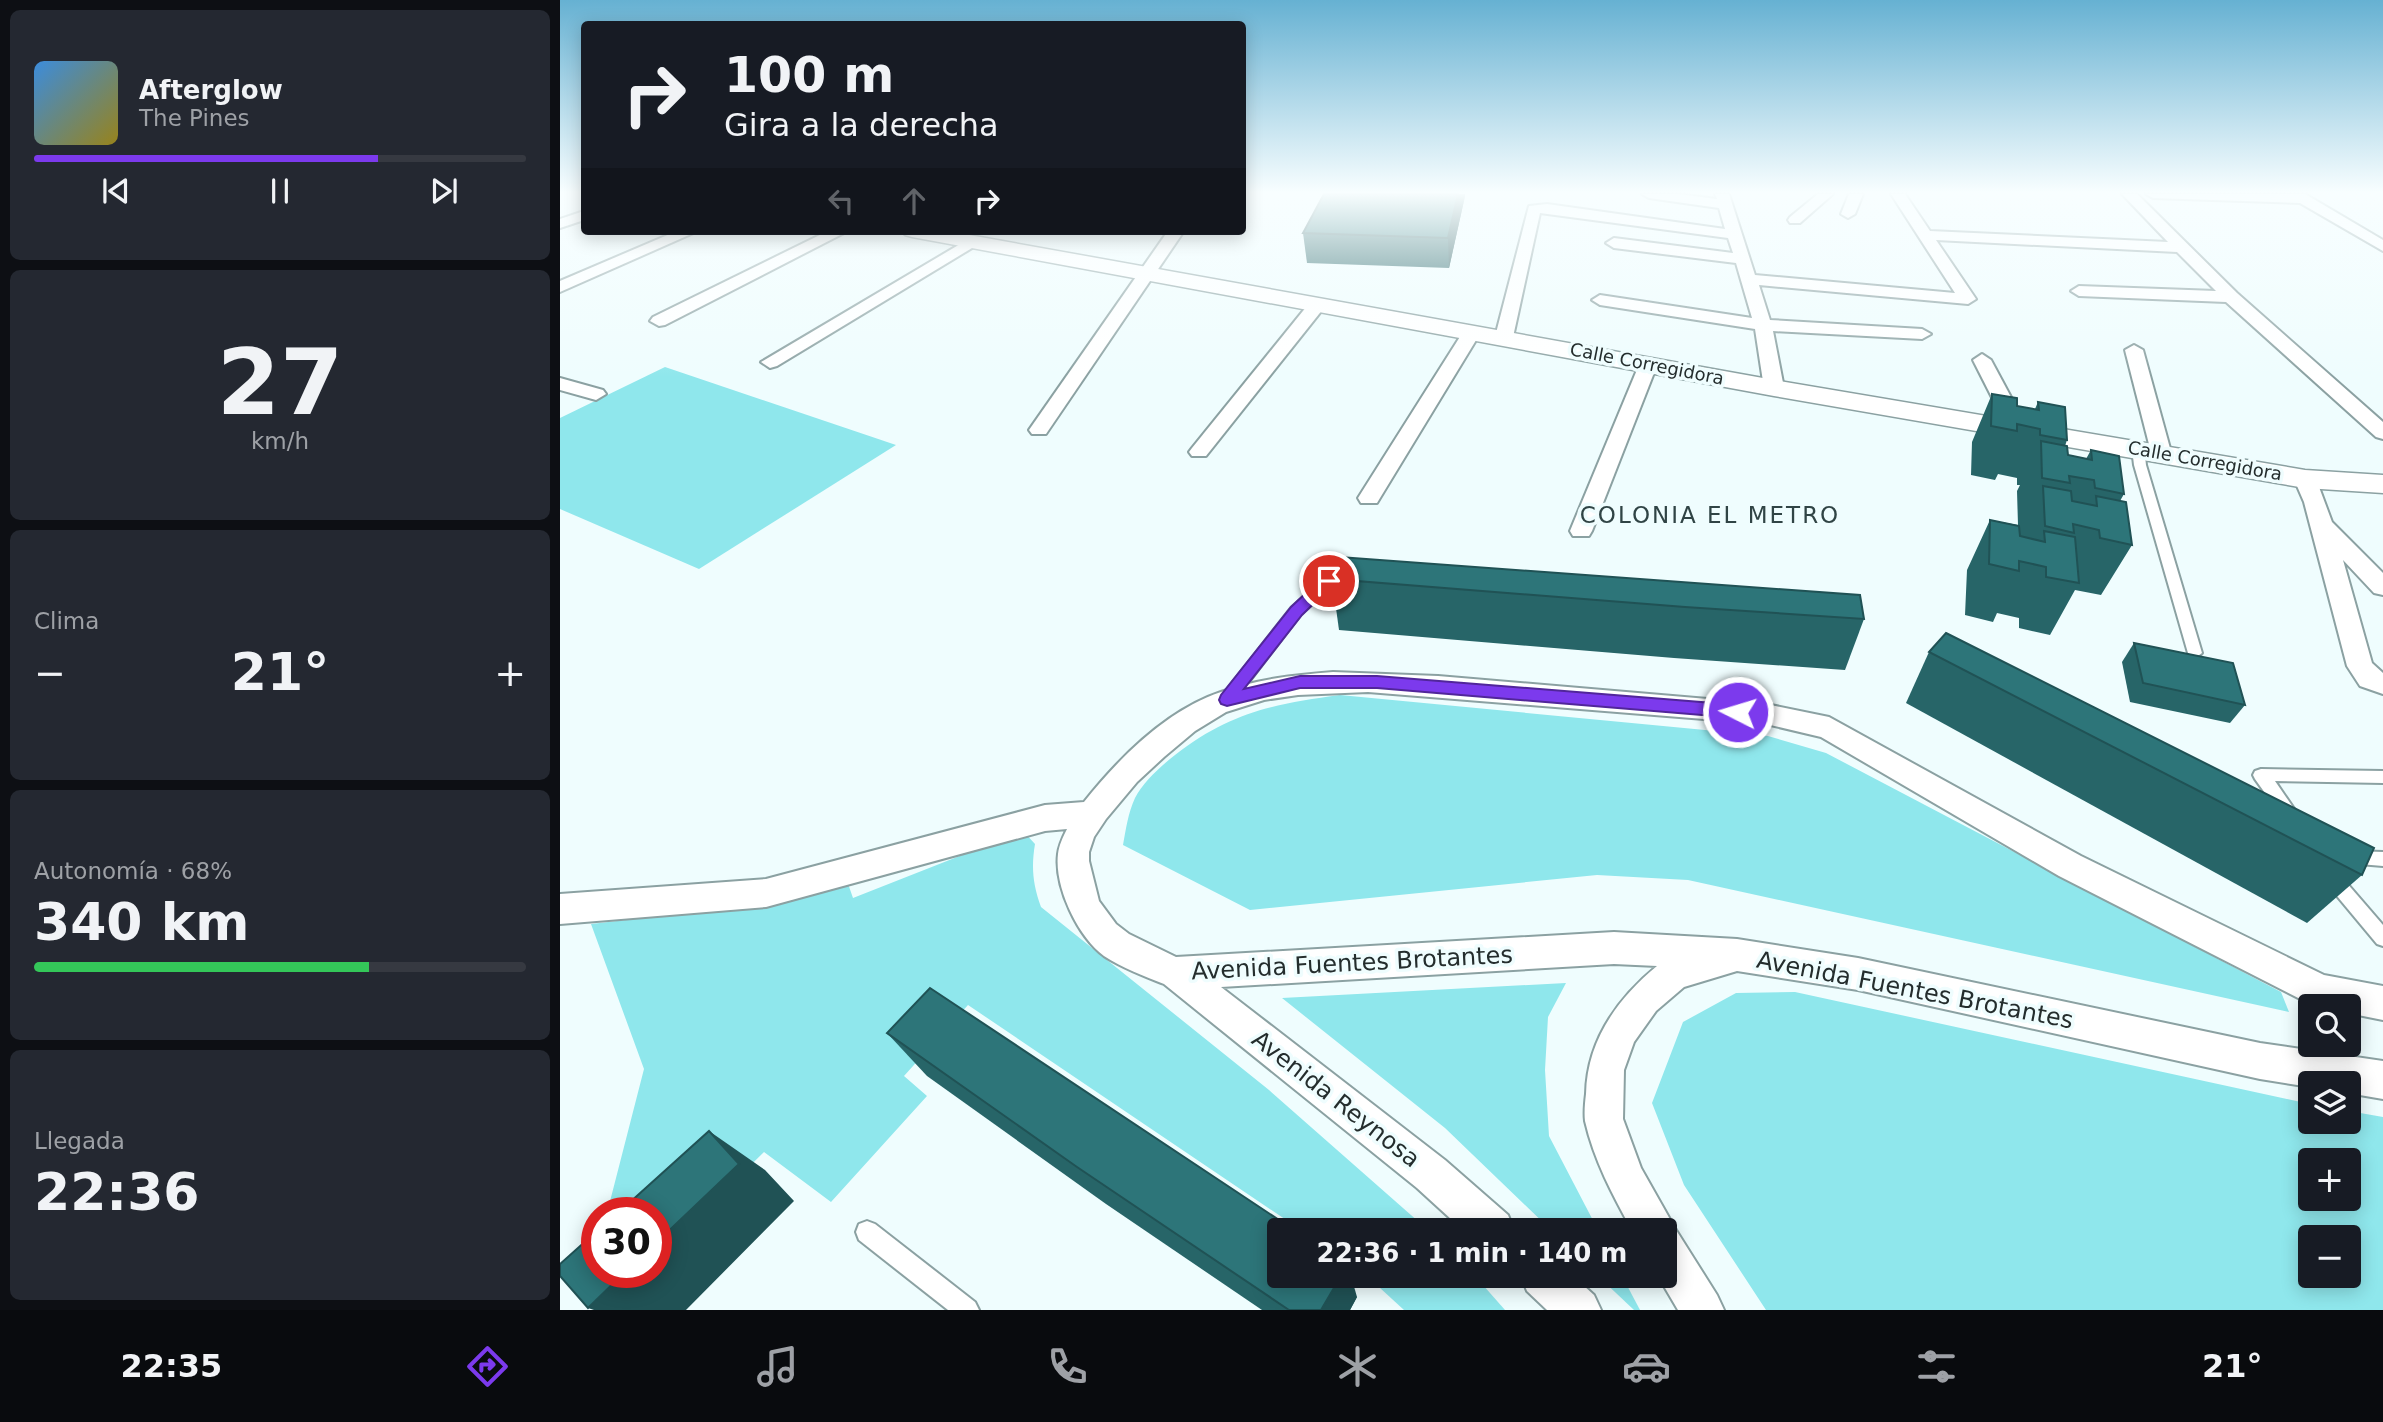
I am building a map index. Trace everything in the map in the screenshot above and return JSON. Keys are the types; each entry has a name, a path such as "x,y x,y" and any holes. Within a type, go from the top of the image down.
{"street":[{"path":"560,287 634,255"},
{"path":"659,320 791,255"},
{"path":"770,362 950,255"},
{"name":"Calle Corregidora","path":"1043,255 1774,388 2149,450 2305,479 2381,486"},
{"path":"1039,430 1159,255"},
{"path":"1504,337 1523,255"},
{"path":"1712,255 1743,259"},
{"path":"1742,255 1763,325 1774,388"},
{"path":"1748,279 1968,299 1939,255"},
{"path":"2188,255 2231,297 2383,433"},
{"path":"2079,291 2231,297"},
{"path":"1600,300 1763,325 1922,334"},
{"path":"1199,452 1317,305"},
{"path":"1369,498 1472,332"},
{"path":"2134,350 2149,450"},
{"path":"1982,360 2018,428"},
{"path":"1581,531 1648,365"},
{"path":"560,384 596,394"},
{"path":"2305,479 2315,502 2360,666 2370,679 2383,684"},
{"path":"2320,523 2383,587"},
{"name":"Avenida Fuentes Brotantes","path":"2383,1003 2320,991 2070,866 1829,727 1766,714 1377,682 1300,682 1227,700 1178,729 1139,762 1091,814 1073,854 1079,895 1100,933 1138,958 1176,973 1614,948 1737,955 1858,974 2260,1061 2383,1080"},
{"path":"560,909 766,893 1045,818 1091,814"},
{"path":"1648,1218 1625,1179 1604,1119 1605,1070 1620,1031 1644,999 1673,974 1737,955"},
{"name":"Avenida Reynosa","path":"1176,973 1432,1174 1480,1218"},
{"path":"1677,1268 1702,1310"},
{"path":"1555,1288 1579,1310"}],"lane":[{"path":"2149,450 2140,465 2195,653"},
{"path":"1227,700 1296,611 1345,565 1358,567"},
{"path":"2261,807 2299,825 2261,775 2383,777"},
{"path":"2383,859 2329,863 2338,887 2383,938"},
{"path":"867,1232 967,1310"}],"shaded area":[{"path":"665,367 896,445 699,569 560,509 560,418"},
{"path":"1340,695 1768,736 1826,753 2281,992 2289,1012 1688,880 1597,875 1250,910 1123,845 1131,809 1138,792 1158,769 1195,740 1253,712"},
{"path":"1023,831 1035,844 1034,876 1041,907 1269,1090 1414,1218 1283,1218 968,1005 904,1076 927,1096 831,1202 764,1152 672,1242 672,1197 611,1197 644,1069 591,924 765,904 845,875 853,898"},
{"path":"1566,983 1548,1017 1545,1070 1549,1136 1592,1218 1539,1218 1445,1128 1282,998"},
{"path":"1795,992 2298,1101 2298,1134 2361,1134 2361,1113 2383,1117 2383,1310 1766,1310 1684,1185 1652,1103 1683,1022 1736,993"},
{"path":"1380,1288 1486,1288 1505,1310 1404,1310"},
{"path":"1611,1288 1628,1288 1640,1310 1634,1310"}],"building":[{"path":"1992,394 2017,398 2017,406 2039,410 2038,402 2065,407 2067,440 2040,435 2040,429 2017,424 2017,431 1991,426"},
{"path":"2041,441 2067,446 2068,455 2092,460 2091,450 2119,456 2124,494 2095,488 2094,480 2069,476 2070,483 2042,478"},
{"path":"2043,486 2071,491 2072,501 2097,506 2096,496 2126,502 2132,545 2100,538 2099,530 2073,524 2074,533 2045,526"},
{"path":"1990,520 2019,526 2020,536 2045,542 2044,531 2075,537 2079,583 2046,577 2046,567 2019,561 2019,571 1989,564"},
{"path":"1339,557 1860,595 1864,619 1332,579"},
{"path":"1946,633 2374,848 2362,875 1929,652"},
{"path":"2134,643 2233,663 2245,705 2143,683"},
{"path":"930,988 1276,1218 1267,1218 1267,1288 1334,1288 1321,1310 1289,1310 1077,1167 887,1033"},
{"path":"709,1131 739,1164 672,1228 672,1197 636,1197"},
{"path":"581,1245 581,1288 609,1288 588,1308 560,1276 560,1264"}],"district":[{"name":"COLONIA EL METRO","path":"1710,515"}],"route":[{"path":"1329,581 1296,611 1227,700 1300,682 1377,682 1738,712"}]}
